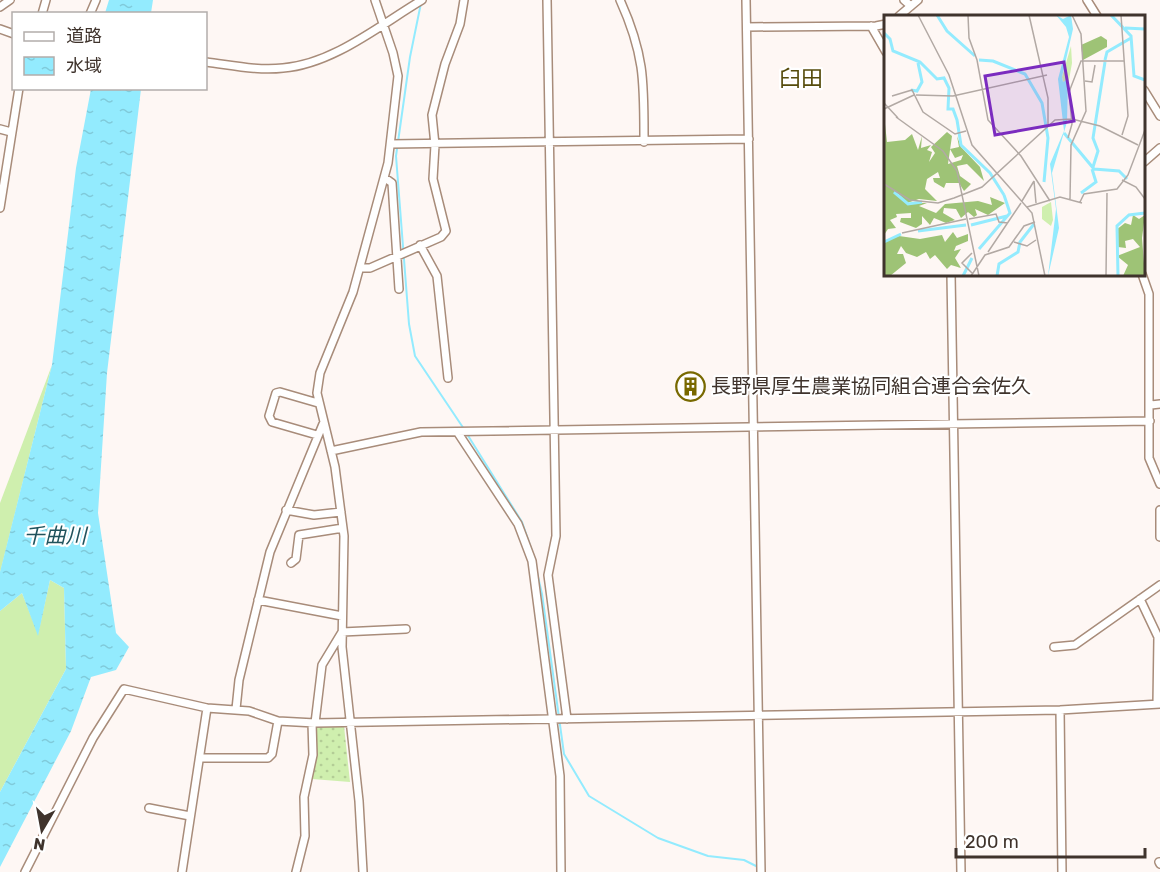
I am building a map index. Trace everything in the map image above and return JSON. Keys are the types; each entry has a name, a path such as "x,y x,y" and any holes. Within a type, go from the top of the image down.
{"street":[{"path":"0,7 10,0"},
{"path":"363,872 342,632 345,572 343,528 331,451 318,403 317,386 360,268 395,145 398,76 393,53 375,0"},
{"path":"207,62 269,69 296,67 319,60 422,0"},
{"path":"360,268 370,268 441,237 446,231 433,178 435,145 432,115 464,0"},
{"path":"547,0 556,536 548,575 560,719 561,872"},
{"path":"621,0 636,36 644,76 644,142"},
{"path":"746,0 761,870"},
{"path":"904,0 911,6"},
{"path":"900,15 918,0"},
{"path":"1087,0 1096,15"},
{"path":"747,27 884,24"},
{"path":"871,26 884,50"},
{"path":"0,208 19,90"},
{"path":"1145,93 1160,117"},
{"path":"0,129 11,132"},
{"path":"395,145 749,139"},
{"path":"1145,160 1160,148"},
{"path":"385,178 392,183 401,253 399,289"},
{"path":"420,245 436,276 448,378"},
{"path":"951,276 961,872"},
{"path":"1143,276 1149,294 1151,405 1149,458 1160,484"},
{"path":"317,435 272,422 269,416 276,393 280,392 318,403"},
{"path":"1151,405 1160,404"},
{"path":"331,451 412,433 1150,421"},
{"path":"236,709 238,687 272,546 323,424"},
{"path":"463,432 518,524 526,543 533,569 560,719"},
{"path":"286,510 314,515 341,512"},
{"path":"1160,510 1160,537"},
{"path":"291,563 296,559 299,535 343,528"},
{"path":"1054,647 1075,645 1160,585"},
{"path":"25,872 93,738 121,691 128,688 207,708 236,709 278,722 313,723 1060,710 1158,704 1158,637 1140,599"},
{"path":"258,600 342,616"},
{"path":"342,632 406,629"},
{"path":"296,872 305,836 304,797 313,755 313,723 322,665 342,632"},
{"path":"182,872 207,708"},
{"path":"1060,710 1062,872"},
{"path":"200,758 268,758 272,754 278,722"},
{"path":"148,808 190,816"}],"green space":[{"path":"52,365 0,573 0,503"},
{"path":"50,580 64,588 66,669 0,792 0,611 22,593 38,634"},
{"path":"344,726 350,782 312,779 316,755 315,727"}],"water":[{"path":"109,0 153,0 151,12 105,12"},
{"name":"千曲川","path":"91,90 141,90 107,373 98,513 116,633 129,647 116,670 91,677 71,731 0,867 0,792 66,669 64,588 50,580 38,636 22,593 0,611 0,572 52,365 76,168"}],"waterway":[{"path":"421,3 410,57 396,156 409,324 415,356 464,429"},
{"path":"467,434 522,522 532,551"},
{"path":"536,568 542,594 564,754 589,796 658,838 708,856 744,860 758,867"}],"place":[{"name":"長野県厚生農業協同組合連合会佐久","path":"690,386"}],"district":[{"name":"臼田","path":"801,78"}]}
